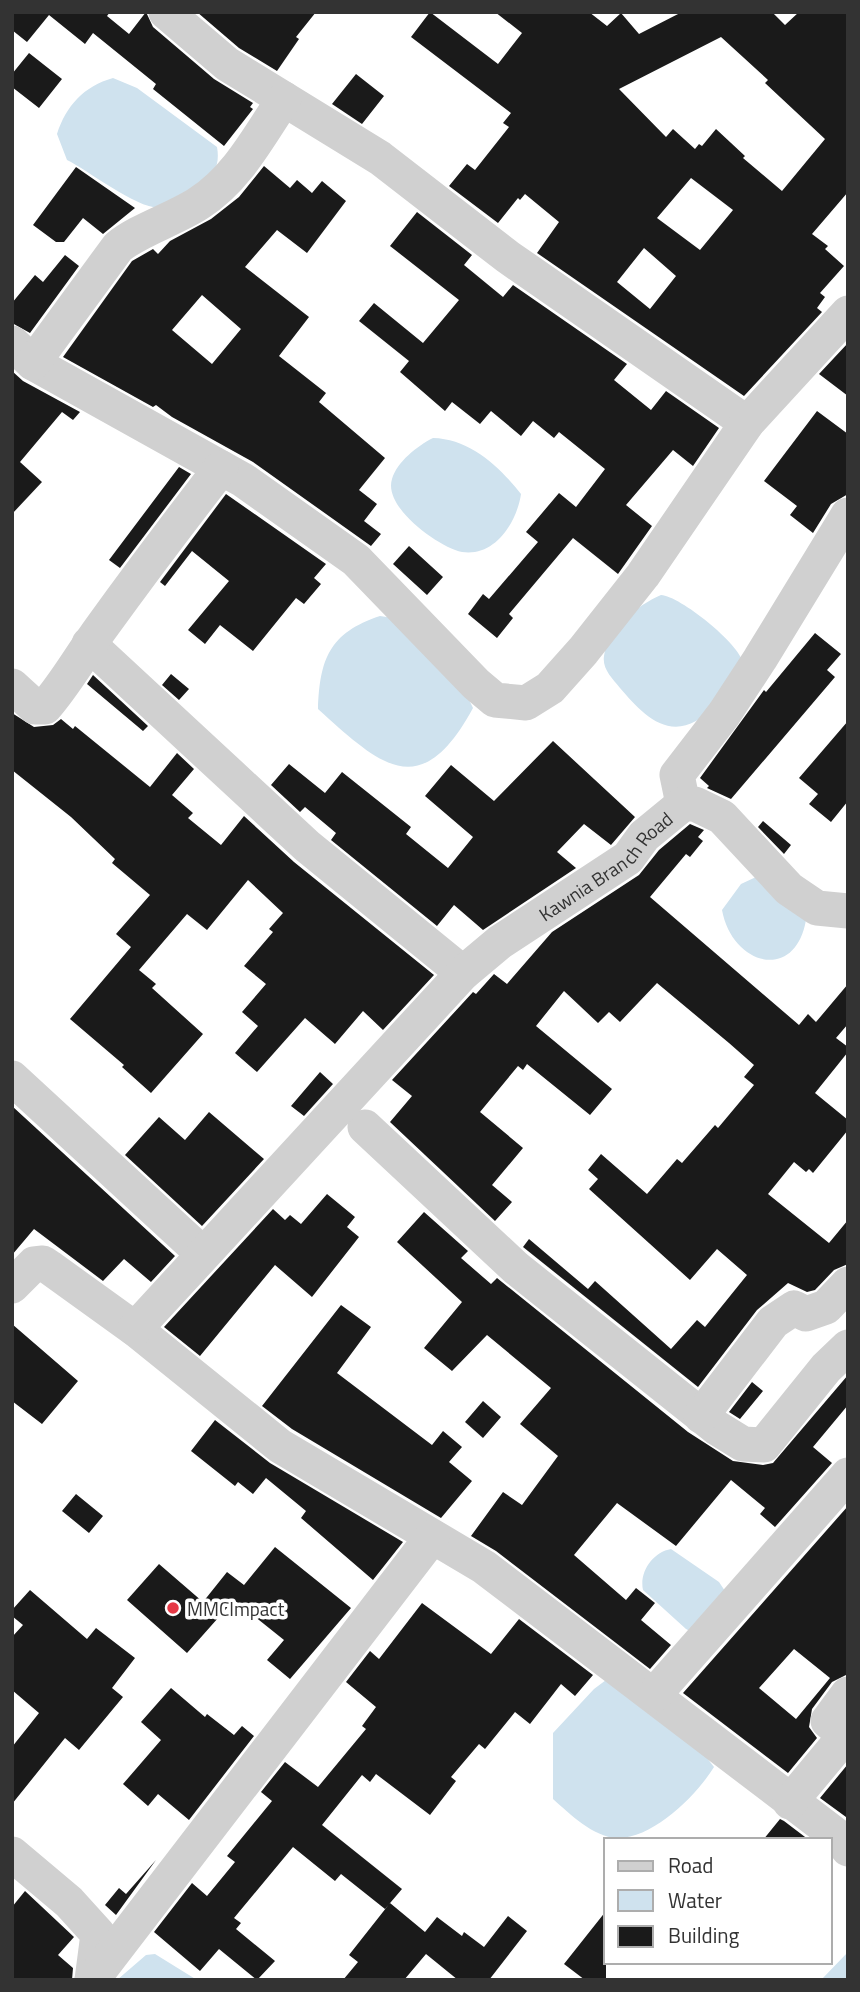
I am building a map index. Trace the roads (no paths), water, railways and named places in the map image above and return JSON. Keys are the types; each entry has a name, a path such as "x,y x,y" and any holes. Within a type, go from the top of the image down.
{"street":[{"path":"166,12 228,64 380,158 508,257 747,423"},
{"path":"284,99 244,159 218,190 150,231 129,238 118,247 23,353 243,480 356,560 476,684 495,700 526,703 550,688 643,575 747,423 848,313"},
{"path":"12,685 35,707 45,707 63,687 89,644 221,468"},
{"path":"683,804 677,775 724,715 848,515"},
{"path":"89,644 307,846 463,973"},
{"name":"Kawnia Branch Road","path":"135,1329 463,973 500,942 628,858 644,836 683,804 695,804 722,817 789,889 817,908 848,911"},
{"path":"12,1078 203,1254"},
{"path":"365,1127 516,1268 701,1416 743,1444 764,1445 826,1368 848,1347"},
{"path":"12,1286 34,1264 43,1263 135,1329 280,1446 484,1567 841,1839 848,1849"},
{"path":"701,1416 773,1322 794,1308 806,1314 826,1307 848,1284"},
{"path":"654,1695 848,1475"},
{"path":"92,1980 432,1537"},
{"path":"790,1802 845,1736 828,1721 848,1694"},
{"path":"12,1854 69,1902 97,1934 92,1980"}],"water":[{"path":"113,78 137,88 217,147 217,164 210,177 169,205 155,207 143,204 67,160 57,134 65,115 85,92"},
{"path":"433,438 459,443 483,456 521,494 510,526 495,543 485,549 462,552 452,549 415,524 396,502 391,490 392,479 398,467 408,455"},
{"path":"661,595 681,603 708,622 732,644 743,663 711,709 704,716 684,726 673,727 653,720 627,696 608,673 605,665 607,646 618,627 634,611"},
{"path":"380,616 393,618 461,683 473,708 454,738 436,757 418,766 400,766 381,759 361,746 318,709 321,676 331,650 349,631"},
{"path":"756,877 806,920 800,940 790,953 777,959 764,959 750,954 738,944 728,929 722,910 741,884"},
{"path":"671,1549 719,1582 725,1591 698,1635 686,1629 643,1590 643,1576 649,1564 658,1554"},
{"path":"610,1677 700,1749 714,1767 697,1790 673,1813 645,1831 617,1838 599,1834 574,1818 553,1799 553,1733 594,1689"},
{"path":"848,1952 848,1980 821,1980"},
{"path":"155,1954 197,1980 117,1980 146,1955"}],"place":[{"name":"MMCImpact","path":"173,1608"}]}
